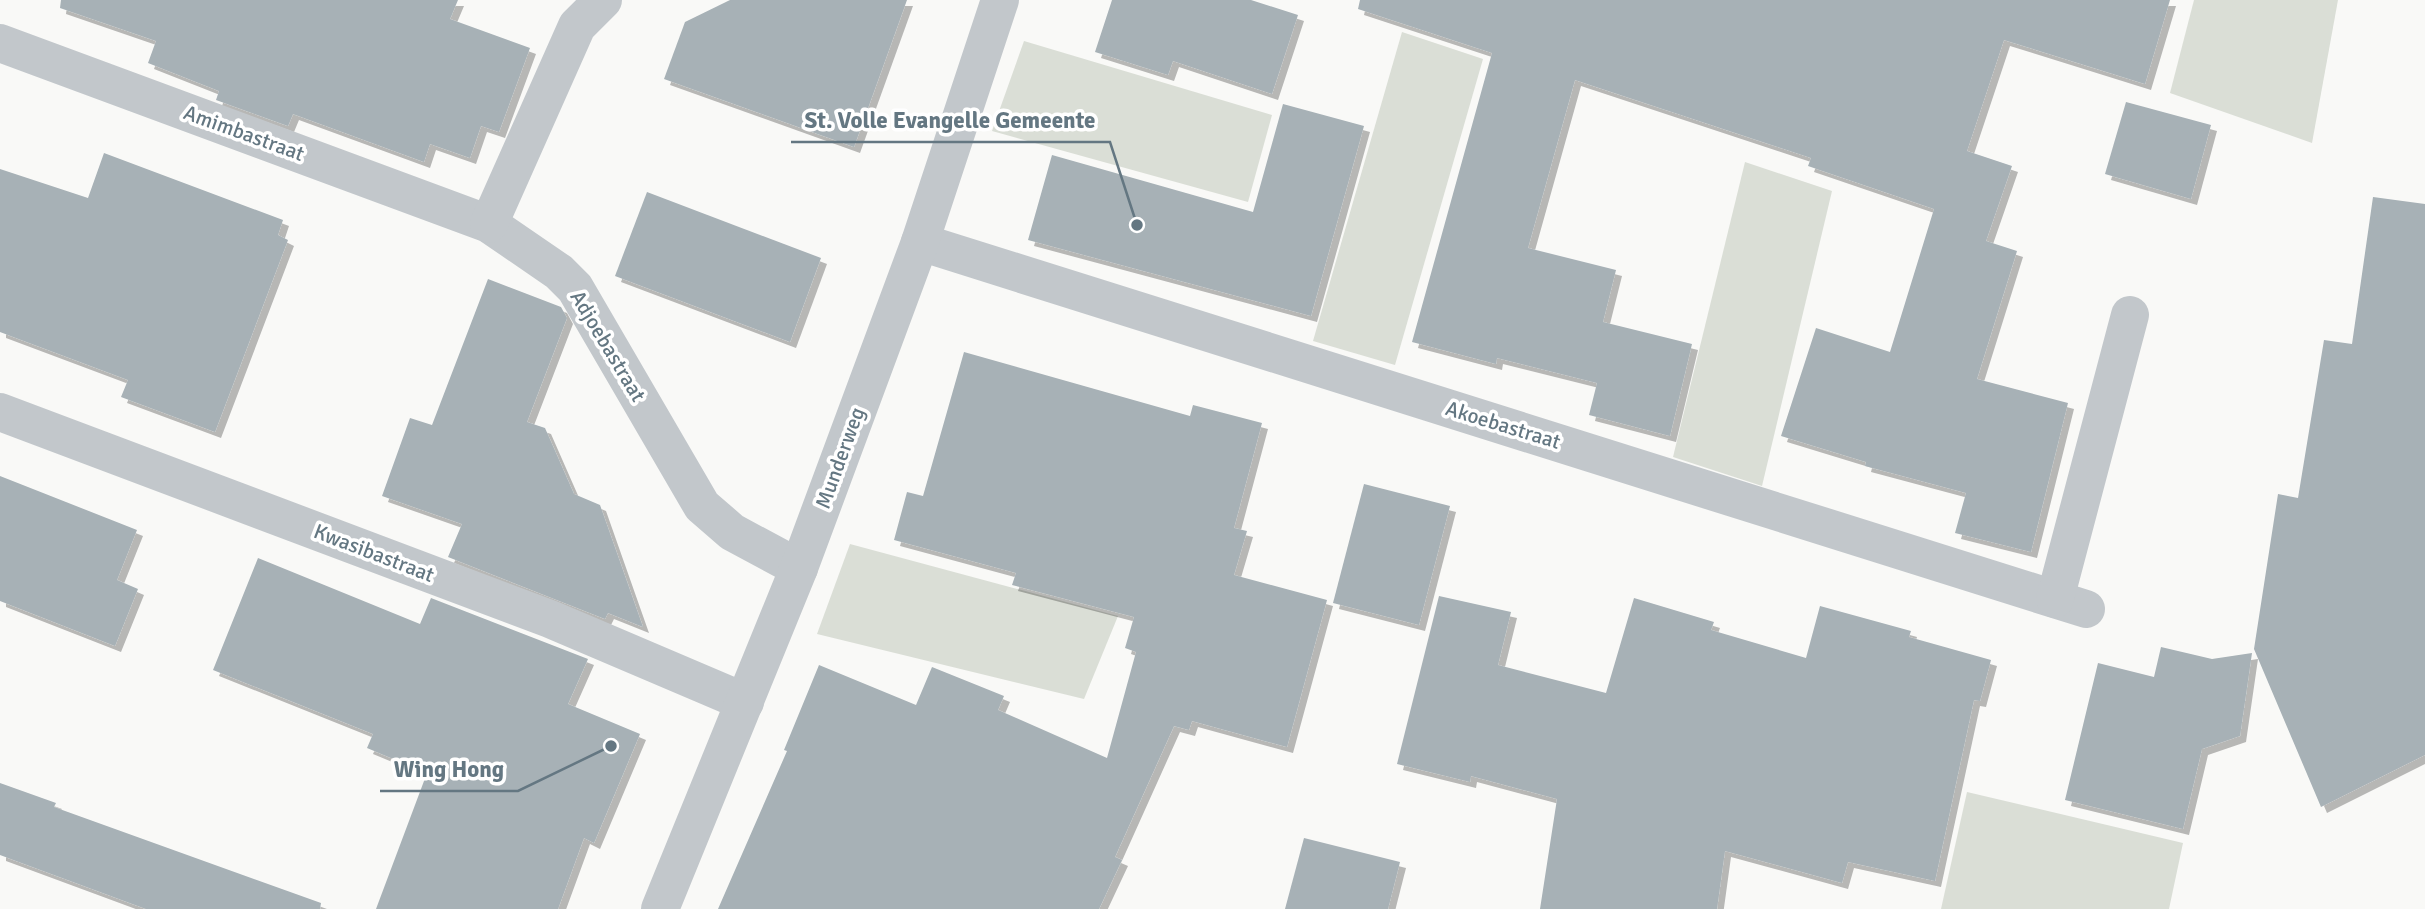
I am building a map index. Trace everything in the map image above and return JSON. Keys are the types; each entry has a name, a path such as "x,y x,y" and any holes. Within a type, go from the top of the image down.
{"street":[{"path":"489,224 577,26 603,0"},
{"name":"Munderweg","path":"660,909 799,568 920,242 1000,0"},
{"name":"Amimbastraat","path":"0,43 489,224"},
{"name":"Adjoebastraat","path":"489,224 559,272 575,288 702,506 732,532 799,568"},
{"name":"Akoebastraat","path":"920,242 2070,604 2130,315"},
{"name":"Kwasibastraat","path":"0,412 550,619 745,702"}],"shaded area":[{"path":"2194,0 2338,0 2312,143 2170,93"},
{"path":"1402,32 1483,59 1395,365 1313,341"},
{"path":"1024,41 1272,115 1248,202 992,131"},
{"path":"1745,162 1832,191 1762,486 1673,457"},
{"path":"850,544 1118,616 1084,699 817,634"},
{"path":"1967,792 2183,843 2169,909 1941,909"}],"building":[{"path":"61,0 458,0 450,19 530,48 499,132 481,126 470,158 430,144 424,162 293,114 288,126 216,100 219,91 148,63 156,41 60,8"},
{"path":"730,0 907,0 854,147 664,79 685,22"},
{"path":"1112,0 1251,0 1298,15 1272,94 1173,61 1168,75 1095,52"},
{"path":"1360,0 2170,0 2145,84 2004,40 1967,151 2012,166 1986,241 2017,251 1977,379 2068,403 2031,552 1955,533 1966,493 1865,466 1866,462 1781,436 1816,328 1890,352 1934,209 1808,166 1811,158 1575,80 1528,248 1616,270 1603,322 1692,344 1670,436 1589,415 1597,383 1497,358 1496,364 1412,342 1492,53 1358,9"},
{"path":"2126,102 2211,125 2191,199 2105,174"},
{"path":"1283,104 1364,126 1311,316 1028,240 1052,155 1253,212"},
{"path":"104,153 283,220 278,235 288,240 215,432 121,397 128,380 0,332 0,169 88,198"},
{"path":"647,192 821,258 790,342 615,276"},
{"path":"2373,197 2425,204 2425,755 2321,807 2254,649 2278,494 2298,498 2324,340 2352,344"},
{"path":"488,279 561,307 567,318 527,422 545,428 574,494 600,505 643,627 608,613 605,619 448,557 462,524 382,496 410,418 432,425"},
{"path":"964,352 1190,416 1193,405 1262,423 1234,528 1247,531 1234,575 1327,600 1287,747 1192,721 1189,730 1174,726 1115,857 1122,860 1099,909 718,909 787,751 784,750 819,665 916,705 932,667 1004,696 998,710 1107,758 1136,652 1125,648 1134,617 1012,585 1016,573 894,540 907,492 923,496"},
{"path":"0,476 137,530 117,580 138,589 115,646 0,601"},
{"path":"1364,484 1450,506 1419,625 1333,603"},
{"path":"258,558 420,624 431,598 588,659 568,704 640,734 594,843 584,838 558,909 376,909 427,773 367,748 373,734 213,670"},
{"path":"1439,596 1511,612 1498,665 1606,693 1634,598 1714,622 1711,630 1806,658 1820,606 1911,631 1909,637 1991,660 1980,701 1974,700 1935,881 1848,862 1842,883 1725,851 1717,909 1540,909 1557,799 1471,776 1470,782 1397,764"},
{"path":"2161,647 2212,659 2252,653 2240,736 2202,749 2183,829 2065,800 2098,663 2154,677"},
{"path":"0,783 56,803 54,807 321,903 320,909 146,909 0,855"},
{"path":"1304,838 1400,862 1388,909 1285,909"}],"place":[{"name":"St. Volle Evangelle Gemeente","path":"1137,225"},
{"name":"Wing Hong","path":"611,746"}]}
